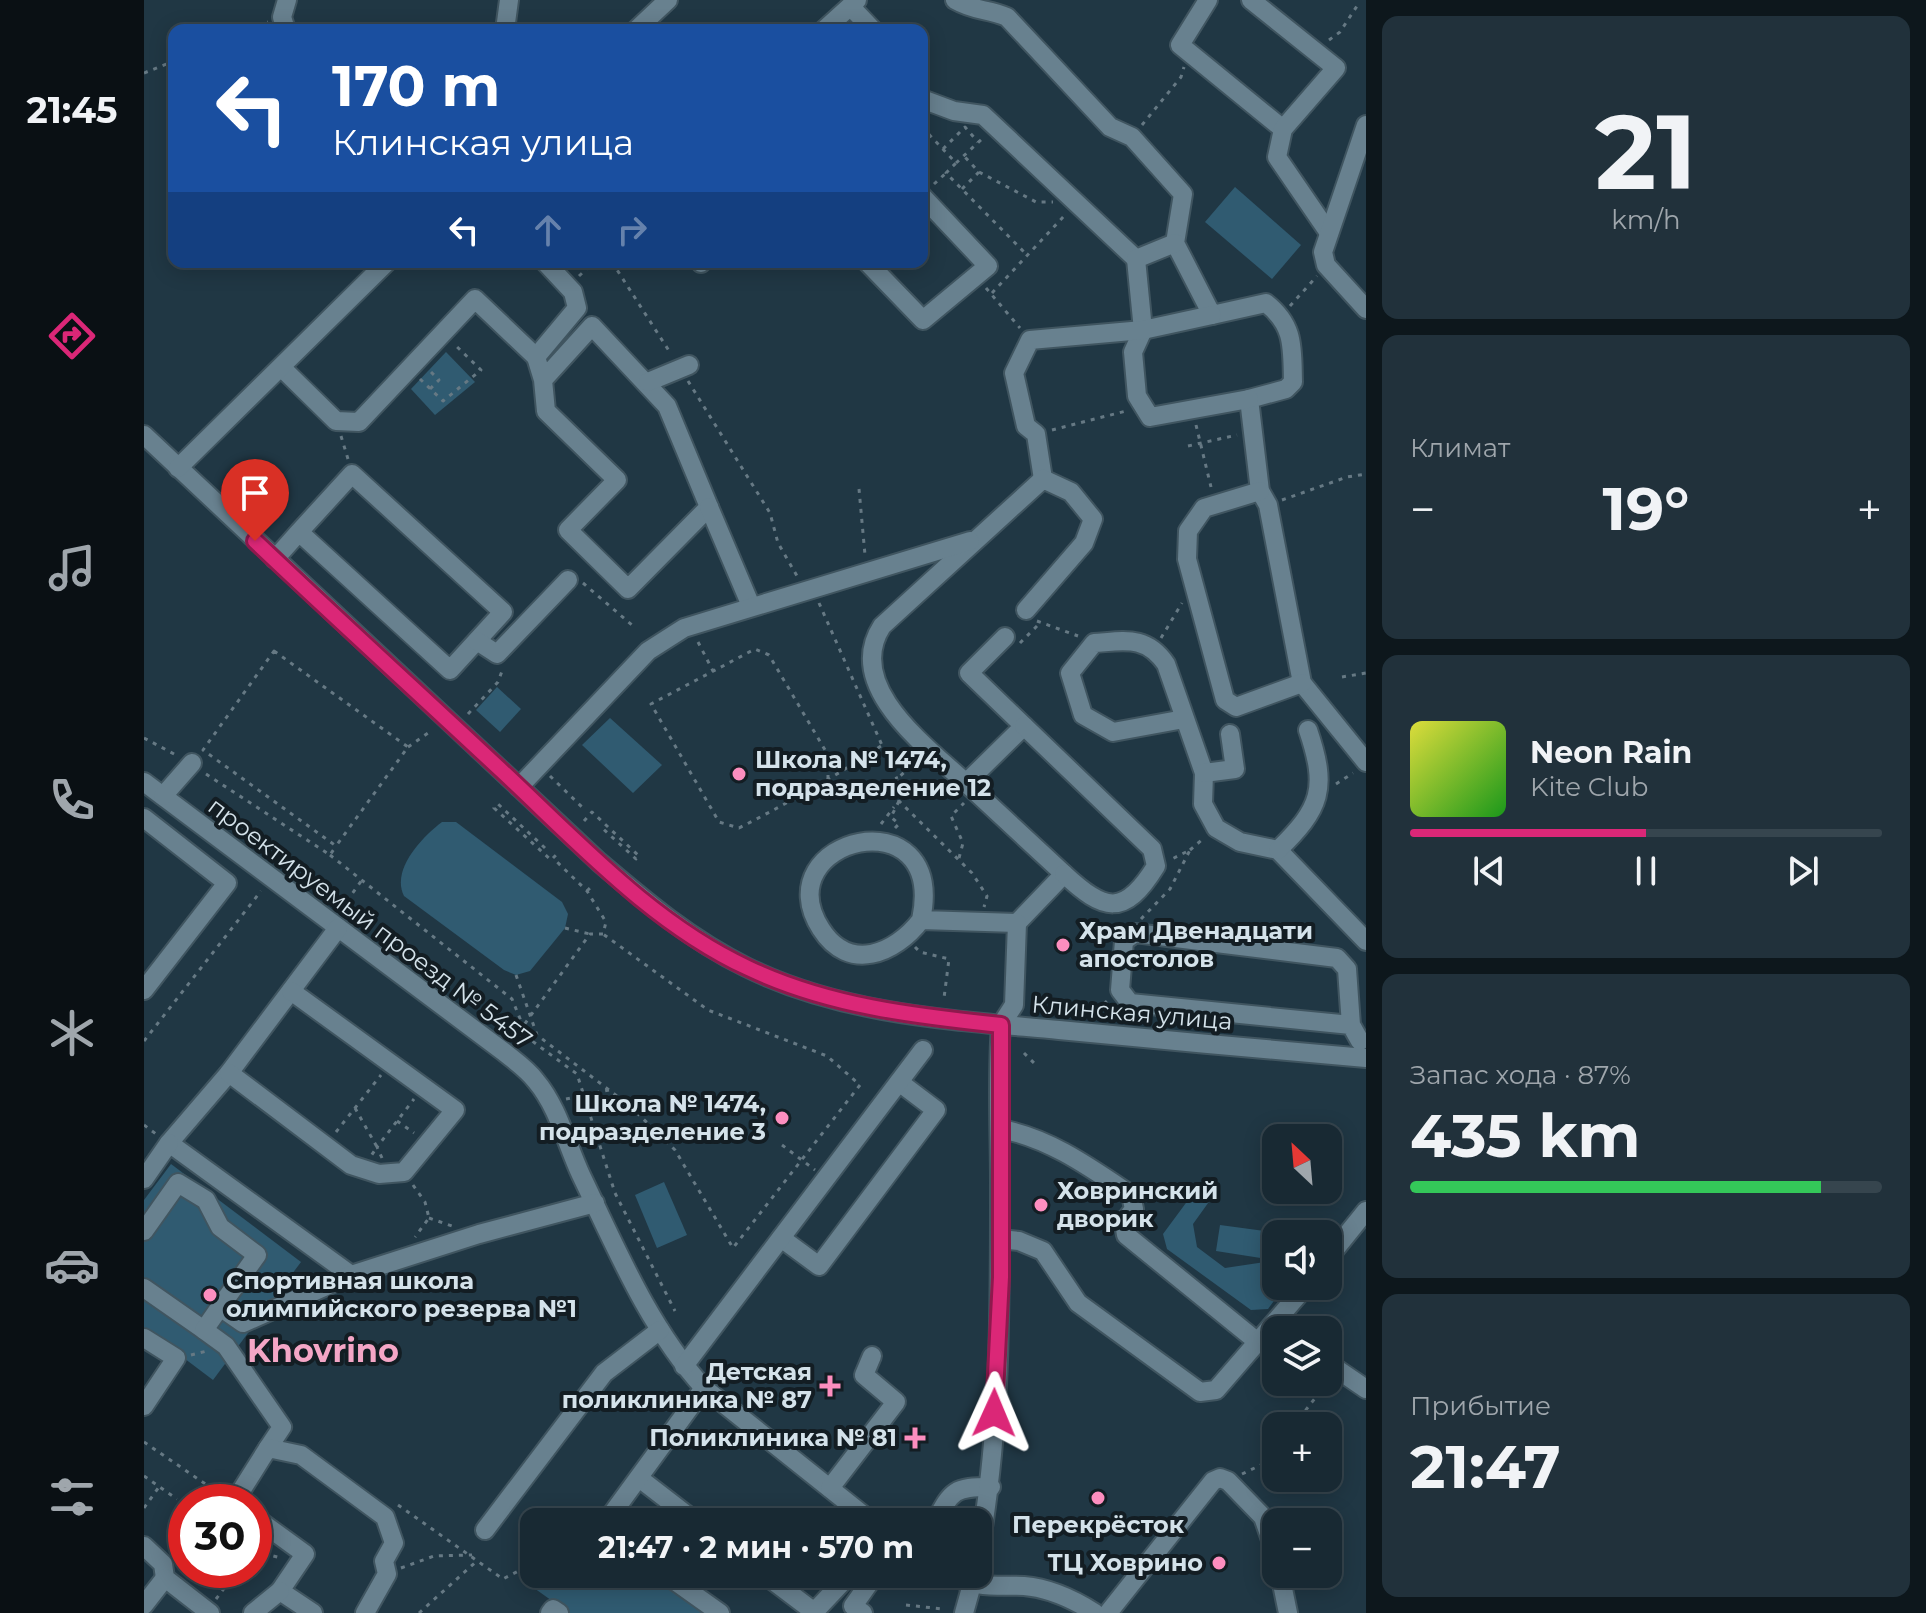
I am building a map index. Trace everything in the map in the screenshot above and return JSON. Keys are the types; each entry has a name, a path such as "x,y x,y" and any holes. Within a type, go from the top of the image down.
{"street":[{"path":"284,24 282,17 287,0"},
{"path":"506,24 509,0"},
{"path":"642,24 668,0"},
{"path":"955,0 975,11 991,5 1007,17 1110,127 1132,137 1183,194 1175,243 1212,315"},
{"path":"1208,0 1180,45 1283,129"},
{"path":"1251,0 1336,68 1283,129 1277,157 1329,233"},
{"path":"831,24 854,3 869,24"},
{"path":"928,101 954,111 983,115 1136,259 1143,330 1133,352 1140,407 1150,417 1286,389 1293,382 1291,339 1282,315 1266,303 1143,330 1030,340 1014,373 1026,426 1036,434 1043,479"},
{"path":"1366,125 1323,252 1326,265 1366,309"},
{"path":"873,268 923,320 988,266 928,202"},
{"path":"1136,259 1175,243"},
{"path":"178,468 381,268"},
{"path":"536,357 577,308 573,292 551,268"},
{"path":"282,368 336,421 359,422 475,299 536,357 543,380 546,411 617,480 568,530 628,589 709,507"},
{"path":"543,380 592,326 648,382 667,406 751,606"},
{"path":"648,382 684,366"},
{"path":"1249,399 1264,498 1302,683 1360,767"},
{"name":"Клинская улица","path":"144,435 519,787 664,917 748,968 799,989 854,1005 1001,1025 1361,1040"},
{"path":"275,559 299,532 352,474 503,612 450,670 299,532"},
{"path":"1005,637 969,673 1152,849 1156,866 1140,892 1107,905 1091,899 893,715 875,676 871,642 882,626 1043,479"},
{"path":"1033,617 1084,543 1093,519 1071,492 1043,479"},
{"path":"1264,498 1204,508 1188,531 1187,559 1225,700 1236,707 1302,683"},
{"path":"519,787 648,651 684,628 975,539"},
{"path":"477,641 497,654 568,580"},
{"path":"1184,719 1113,732 1083,715 1070,673 1094,643 1132,641 1155,648 1166,664 1204,773 1203,804 1216,828 1240,842 1278,850 1366,941"},
{"path":"971,788 1024,726"},
{"path":"1278,850 1309,820 1317,798 1317,756 1308,730"},
{"path":"1204,773 1235,769 1230,734"},
{"path":"144,807 155,790 192,763"},
{"name":"проектируемый проезд № 5457","path":"155,790 504,1052 536,1080 551,1103 595,1203 660,1330 684,1366 704,1388 855,1508"},
{"path":"144,818 227,883 144,990"},
{"path":"875,832 917,866 926,897 921,920 904,942 871,955 851,952 828,939 813,916 810,891 820,864 845,844 875,832"},
{"path":"987,1508 991,1487 1000,1239 1001,1025 1014,1005 1017,923 1064,874"},
{"path":"921,920 1017,923"},
{"path":"144,1179 169,1143 229,1073 291,991 335,925"},
{"path":"1135,933 1337,958 1347,969 1361,1040 1130,1003 1120,990 1124,941 1135,933"},
{"path":"229,1073 351,1165 379,1174 404,1172 455,1110 291,991"},
{"path":"684,1366 923,1050"},
{"path":"781,1238 819,1266 936,1110 899,1082"},
{"path":"1000,1129 1018,1132 1084,1162 1131,1195 1134,1209 1124,1222 1126,1235 1259,1343"},
{"path":"169,1143 351,1275"},
{"path":"144,1231 178,1183 206,1200 220,1227 257,1255 204,1330"},
{"path":"220,1307 243,1323 351,1275 595,1203"},
{"path":"1342,1241 1366,1211"},
{"path":"1000,1239 1019,1241 1043,1251 1078,1303 1200,1392 1216,1390 1262,1340"},
{"path":"144,1288 226,1346 282,1427 238,1484"},
{"path":"485,1530 604,1373 660,1330"},
{"path":"144,1338 176,1358 144,1406"},
{"path":"830,1488 896,1402 864,1375 872,1356"},
{"path":"1342,1373 1366,1389"},
{"path":"616,1508 704,1388"},
{"path":"268,1448 301,1455 385,1517 394,1543 384,1561 387,1574 365,1613"},
{"path":"639,1478 678,1508"},
{"path":"1108,1613 1213,1481 1220,1478 1228,1481 1262,1518"},
{"path":"944,1508 955,1491 965,1487 991,1487"},
{"path":"253,1613 280,1591 305,1554 272,1530"},
{"path":"144,1546 163,1564 165,1578 208,1612"},
{"path":"144,1605 165,1578"},
{"path":"992,1582 1063,1595 1095,1613"},
{"path":"685,1588 720,1613"},
{"path":"783,1588 809,1608 817,1609 837,1588"},
{"path":"863,1613 853,1606 866,1588"},
{"path":"964,1613 972,1588"},
{"path":"1283,1588 1288,1613"},
{"path":"280,1591 313,1613"},
{"path":"550,1613 553,1609 559,1613"}],"path":[{"path":"1315,51 1340,32 1359,3"},
{"path":"1132,137 1181,77 1189,52"},
{"path":"144,73 168,63"},
{"path":"995,126 946,173 1027,255"},
{"path":"943,149 965,127 978,142"},
{"path":"928,133 956,163"},
{"path":"964,156 979,172 1036,202 1076,202"},
{"path":"962,189 979,172"},
{"path":"992,293 1076,202"},
{"path":"1282,315 1326,265"},
{"path":"616,268 684,366 770,513 778,543 795,574 813,590 897,779 899,801 959,860 987,896 980,922"},
{"path":"973,279 992,293 1030,340"},
{"path":"430,389 439,380 427,368 418,377 430,389 443,401 481,370 452,341 443,350"},
{"path":"1036,434 1140,407"},
{"path":"1193,409 1199,444 1216,504"},
{"path":"336,421 352,474"},
{"path":"1188,446 1253,431"},
{"path":"1264,498 1366,474"},
{"path":"859,489 867,571"},
{"path":"568,580 587,584 633,626"},
{"path":"1166,630 1194,583"},
{"path":"1028,635 1033,617 1094,643"},
{"path":"696,638 713,671"},
{"path":"828,779 828,755 769,655 755,649 651,704 719,822 739,828 828,779 881,746"},
{"path":"336,846 203,750 274,651 408,747"},
{"path":"468,714 498,682 505,665 497,654"},
{"path":"1342,677 1366,673"},
{"path":"144,738 192,763 330,855 408,747 431,731"},
{"path":"897,779 929,749"},
{"path":"1317,798 1360,767"},
{"path":"551,777 585,810"},
{"path":"959,860 963,843 951,816 971,788"},
{"path":"875,832 899,801"},
{"path":"545,848 498,804 494,808 551,860 560,851"},
{"path":"875,832 894,830 899,824 891,817 894,807"},
{"path":"584,821 592,812 639,856 636,859 601,827"},
{"path":"555,860 587,891 606,922 603,934"},
{"path":"335,925 362,880"},
{"path":"587,891 594,884"},
{"path":"144,1041 266,885"},
{"path":"516,975 537,1035 610,1090 675,1150 733,1248 860,1085 827,1056 708,1010 603,934 565,928"},
{"path":"524,1026 590,934"},
{"path":"919,948 920,952 949,959 944,998"},
{"path":"1089,1017 1120,990"},
{"path":"1024,1053 1037,1066"},
{"path":"325,1146 390,1063"},
{"path":"362,1169 424,1087"},
{"path":"551,1103 610,1090"},
{"path":"355,1108 377,1147"},
{"path":"397,1121 428,1143"},
{"path":"782,1145 826,1178"},
{"path":"399,1260 429,1218 425,1202 404,1172"},
{"path":"176,1358 226,1346"},
{"path":"1304,1412 1317,1396"},
{"path":"144,1442 206,1484"},
{"path":"1228,1481 1262,1464"},
{"path":"144,1476 168,1493"},
{"path":"144,1508 159,1487"},
{"path":"396,1504 503,1579 520,1570"},
{"path":"387,1574 434,1556 472,1555"},
{"path":"272,1556 299,1563"},
{"path":"419,1613 478,1560"},
{"path":"208,1612 225,1588"},
{"path":"906,1605 943,1609"}],"shaded area":[{"path":"1235,187 1301,245 1272,279 1205,222"},
{"path":"446,352 475,382 435,415 411,389"},
{"path":"497,687 521,709 500,732 476,710"},
{"path":"610,718 662,765 633,793 582,745"},
{"path":"442,822 456,822 562,902 568,914 565,928 530,971 516,975 504,970 404,896 402,876 410,855"},
{"name":"Спортивная школа олимпийского резерва №1","path":"171,1164 301,1262 213,1380 144,1328 144,1200"},
{"path":"664,1182 687,1235 657,1248 635,1195"},
{"path":"1197,1188 1211,1199 1193,1224 1197,1247 1225,1268 1262,1262 1262,1300 1275,1300 1268,1309 1251,1310 1167,1249 1163,1234"},
{"path":"1220,1225 1262,1231 1262,1258 1216,1251"},
{"path":"534,1588 672,1588 706,1613 569,1613"}],"place":[{"name":"Школа № 1474, подразделение 12","path":"739,774"},
{"name":"Храм Двенадцати апостолов","path":"1063,945"},
{"name":"Школа № 1474, подразделение 3","path":"782,1118"},
{"name":"Ховринский дворик","path":"1041,1205"},
{"name":"Спортивная школа олимпийского резерва №1","path":"210,1295"},
{"name":"Детская поликлиника № 87","path":"830,1386"},
{"name":"Поликлиника № 81","path":"915,1438"},
{"name":"Перекрёсток","path":"1098,1498"},
{"name":"ТЦ Ховрино","path":"1219,1563"}],"district":[{"name":"Khovrino","path":"323,1351"}],"route":[{"path":"255,541 599,862 664,917 707,946 748,968 799,989 854,1005 1001,1025 1001,1277 994,1413"}]}
